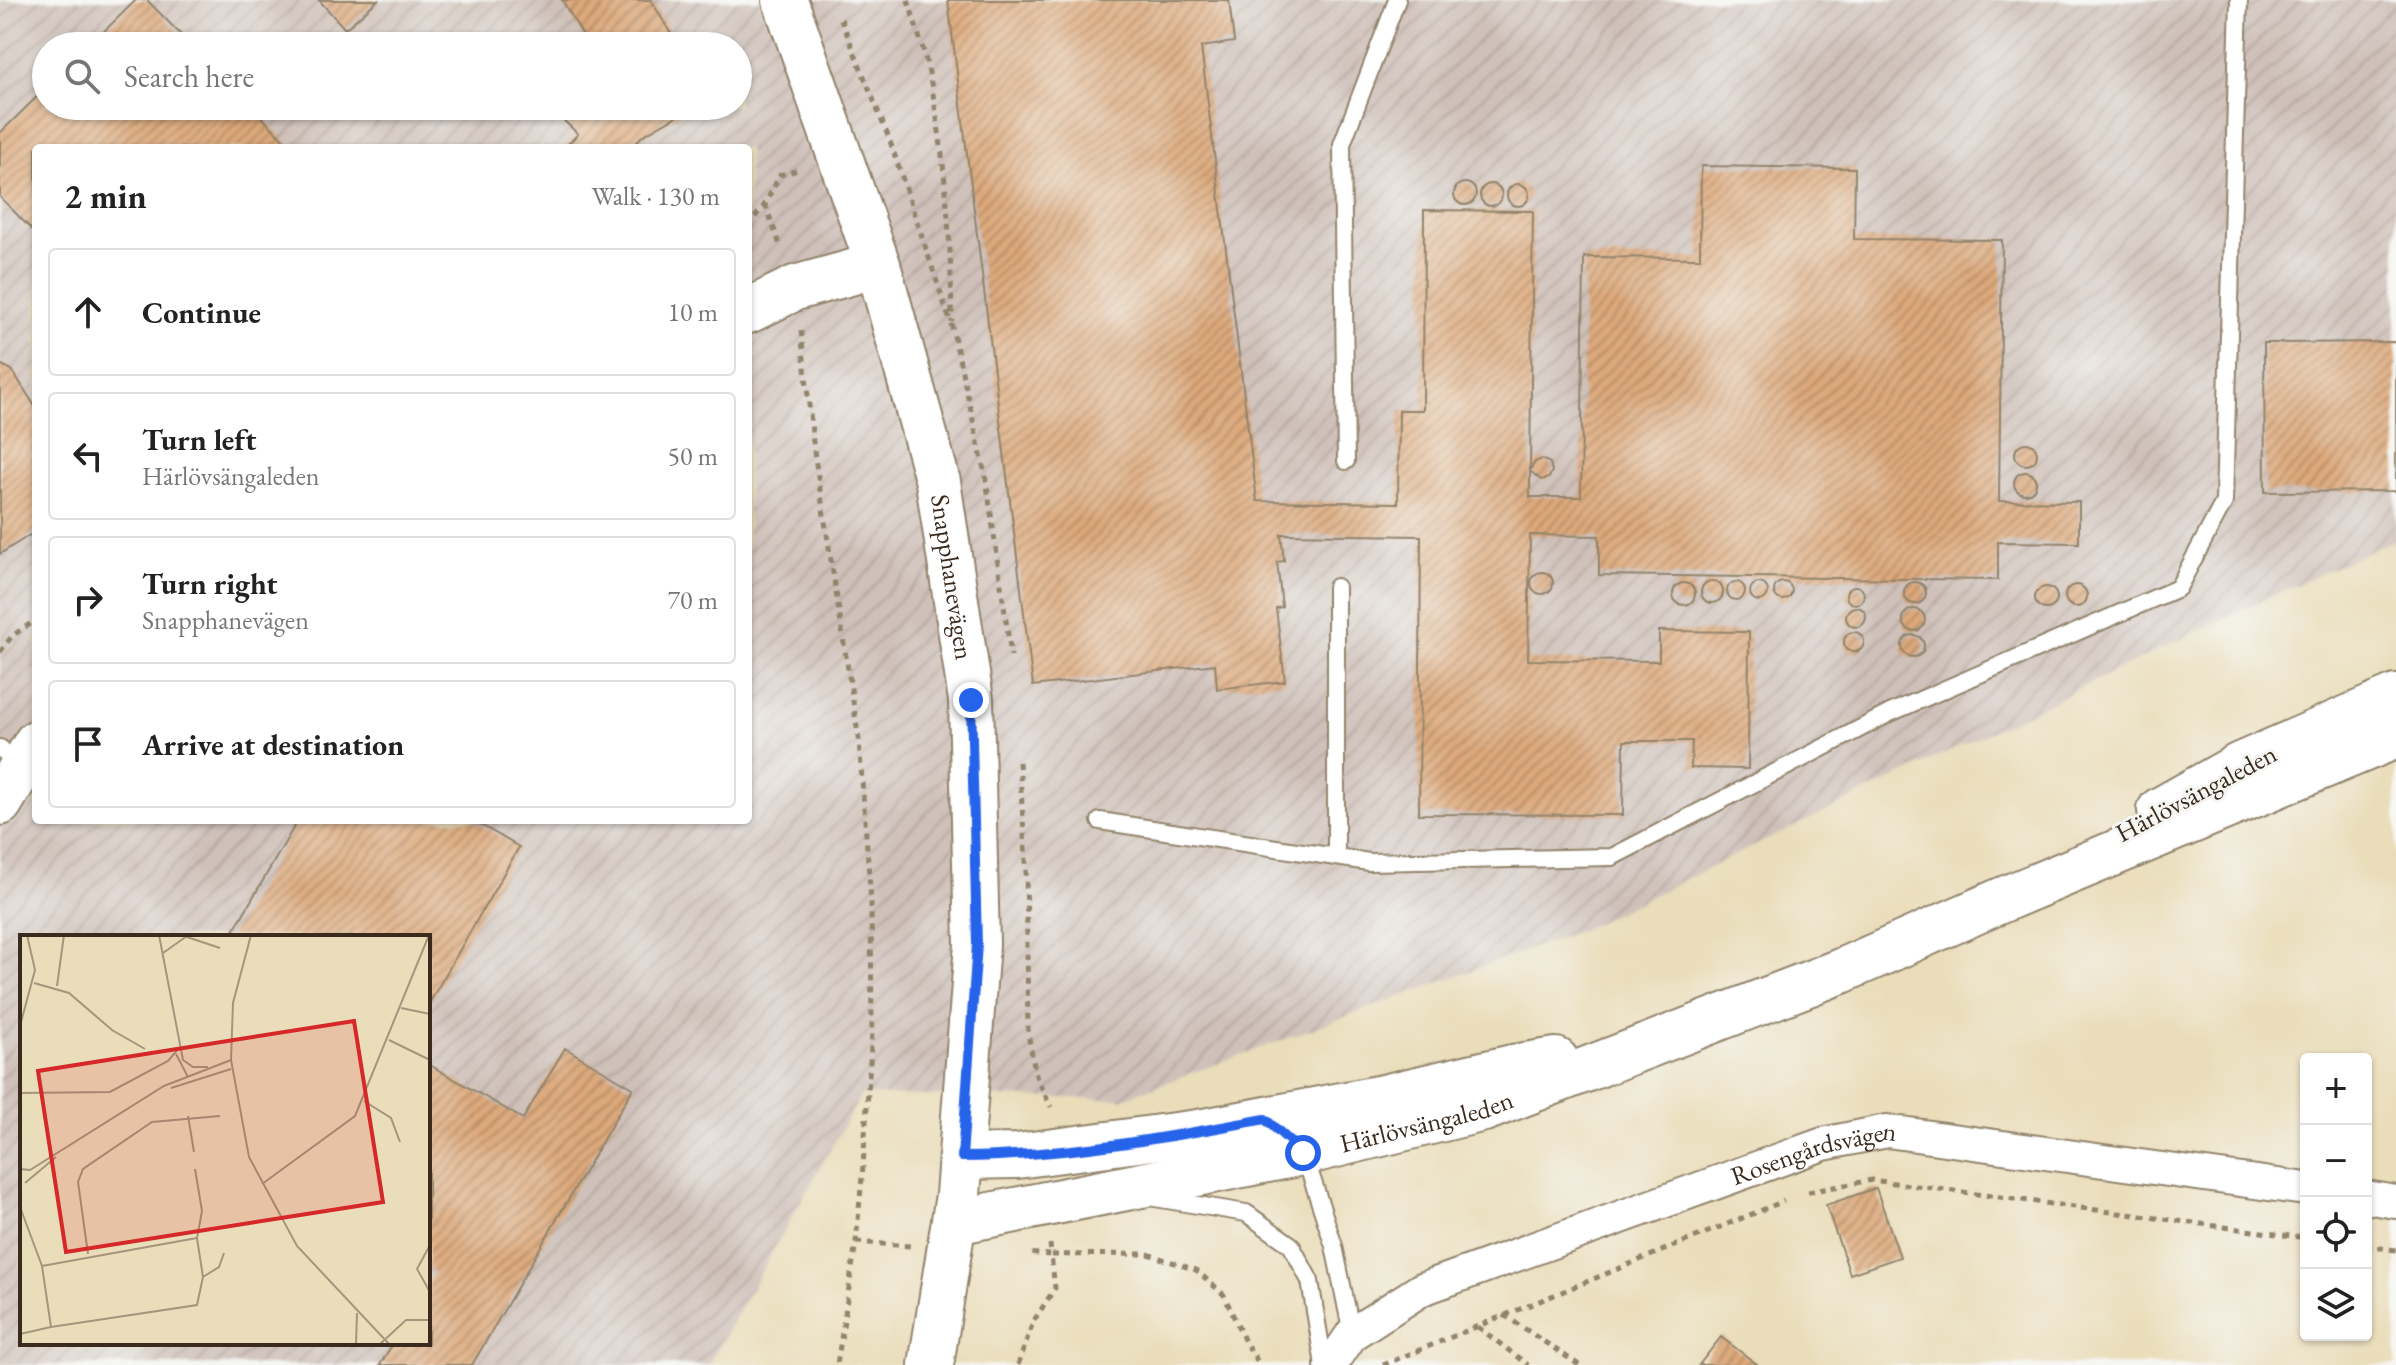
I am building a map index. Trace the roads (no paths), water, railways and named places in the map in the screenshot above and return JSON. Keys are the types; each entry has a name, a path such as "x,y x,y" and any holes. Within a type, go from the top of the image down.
{"main road":[{"name":"Snapphanevägen","path":"785,0 878,265 938,482 971,700 977,944 955,1222 931,1365"},
{"path":"752,309 795,288 878,265"},
{"name":"Härlövsängaleden","path":"2002,900 2240,765 2396,697"},
{"name":"Härlövsängaleden","path":"955,1222 1303,1153 1484,1109 1841,971 2002,900 2396,736"},
{"name":"Härlövsängaleden","path":"962,1157 1017,1156 1198,1132 1388,1096 1513,1067 1653,1043"}],"street":[{"name":"Rosengårdsvägen","path":"1352,1334 1422,1289 1823,1144 1887,1131 2300,1188"},
{"path":"2372,1198 2396,1202"},
{"path":"1331,1365 1352,1334"}],"lane":[{"path":"1346,461 1342,144 1397,0"},
{"path":"1100,821 1369,862 1612,857 1890,713 2178,588 2224,502 2239,0"},
{"path":"1336,587 1336,857"},
{"path":"1265,1119 1303,1153 1334,1246 1352,1334"},
{"path":"1118,1191 1246,1213 1291,1245 1310,1281 1324,1365"}]}
